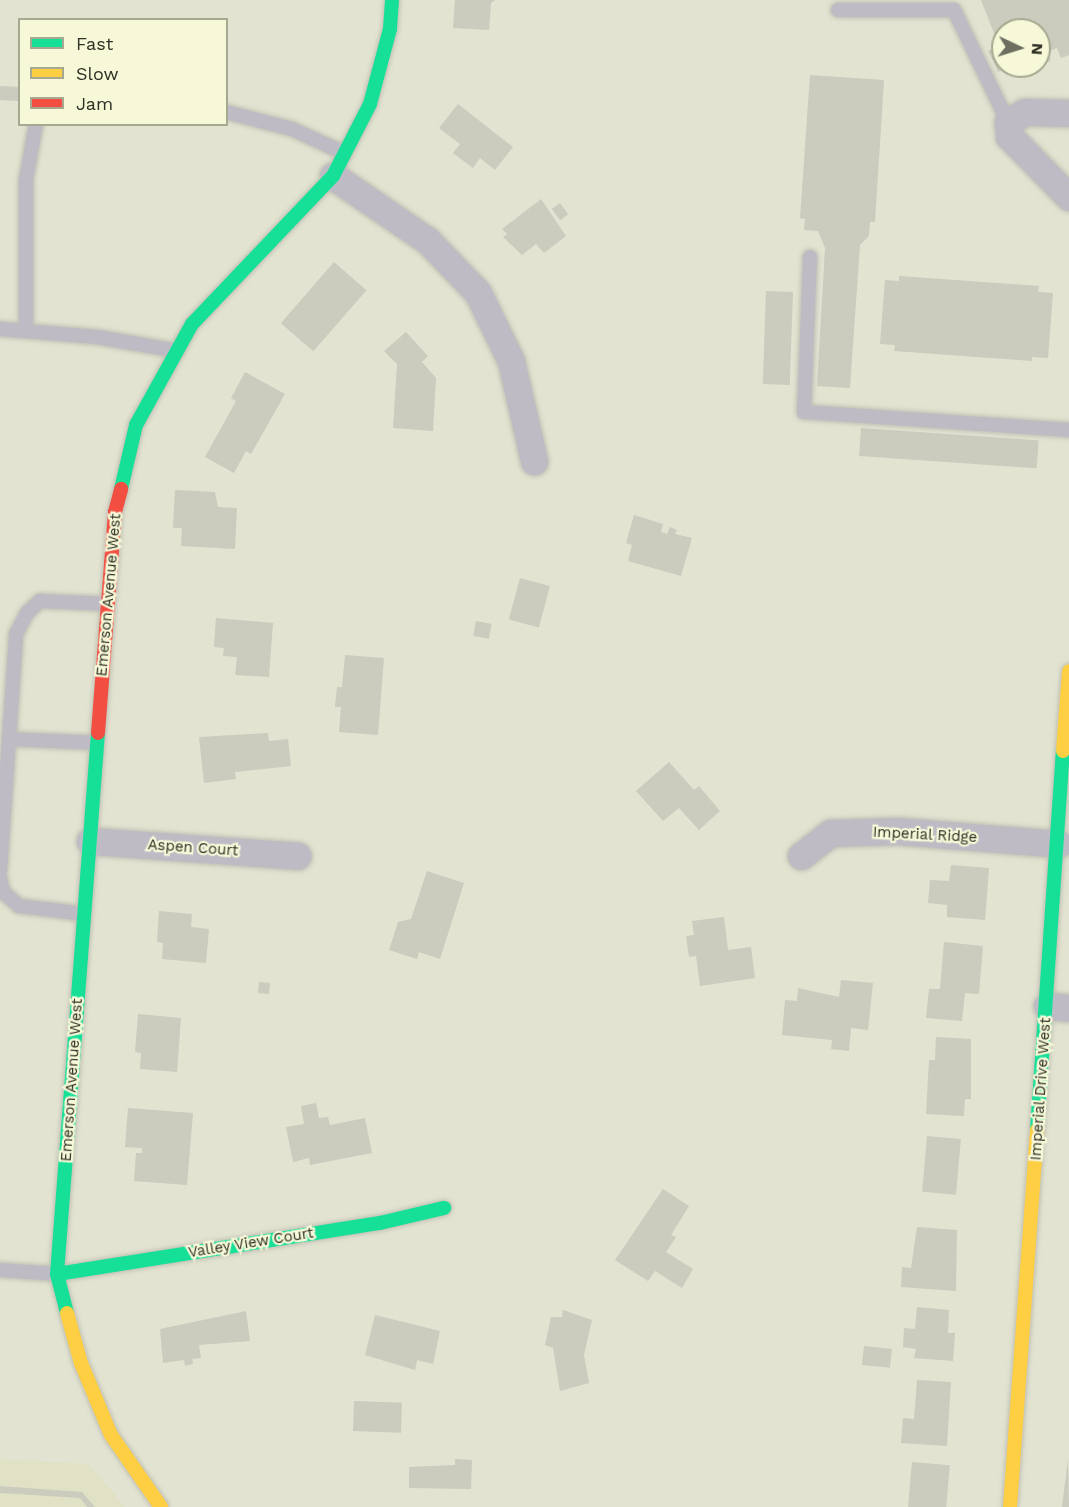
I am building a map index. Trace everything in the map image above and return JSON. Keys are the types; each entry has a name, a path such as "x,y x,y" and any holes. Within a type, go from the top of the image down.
{"street":[{"name":"Emerson Avenue West","path":"161,1507 111,1436 81,1363 57,1274 115,512 136,425 192,324 338,165 370,104 390,29 392,0"},
{"path":"1069,113 1026,112 1008,122 1009,136 1069,197"},
{"path":"338,165 428,241 478,293 511,361 534,461"},
{"name":"Imperial Drive West","path":"1010,1507 1058,1007 1058,844 1069,671"},
{"name":"Imperial Ridge","path":"801,856 830,832 898,831 1058,844"},
{"name":"Aspen Court","path":"90,841 297,856"},
{"name":"Valley View Court","path":"57,1274 380,1223 444,1208"}],"lane":[{"path":"838,10 954,10 1008,122"},
{"path":"228,113 292,129 338,165"},
{"path":"26,331 26,180 36,126"},
{"path":"810,257 804,412 1069,430"},
{"path":"0,329 97,337 177,351"},
{"path":"0,871 16,634 27,613 40,601 108,603"},
{"path":"9,739 97,743"},
{"path":"0,878 3,892 19,906 84,914"},
{"path":"0,1270 57,1274"}],"shaded area":[{"path":"0,1459 89,1464 125,1507 0,1507"}],"building":[{"path":"455,0 495,0 491,3 489,30 453,28"},
{"path":"981,0 1069,0 1069,55 1061,58 1057,48 1051,50 1051,18 991,18 991,26"},
{"path":"810,75 884,80 875,222 870,222 869,236 860,245 850,388 817,386 825,248 818,231 804,230 805,219 800,218"},
{"path":"0,86 18,87 18,101 0,100"},
{"path":"458,104 513,147 495,170 480,158 473,168 453,153 460,144 439,128"},
{"path":"541,199 566,236 544,253 536,244 522,255 503,237 507,234 502,229"},
{"path":"560,203 568,214 560,220 552,209"},
{"path":"334,262 366,290 313,351 281,323"},
{"path":"899,276 1039,286 1038,292 1053,293 1048,358 1032,357 1032,361 894,351 895,345 880,344 885,280 899,281"},
{"path":"766,291 793,292 790,385 763,384"},
{"path":"406,332 428,356 422,362 436,378 433,431 393,428 397,364 384,351"},
{"path":"245,372 285,394 251,454 246,451 234,473 205,457 236,401 231,398"},
{"path":"861,428 1039,440 1037,468 859,456"},
{"path":"175,490 215,492 218,507 237,508 235,549 181,546 182,528 173,528"},
{"path":"634,515 663,524 661,532 667,534 670,527 677,530 675,534 692,538 681,576 628,561 632,545 626,543"},
{"path":"520,578 550,586 539,628 509,620"},
{"path":"216,618 273,623 269,677 235,675 237,657 223,656 224,648 214,647"},
{"path":"476,621 492,624 489,639 473,636"},
{"path":"345,655 384,658 378,735 339,732 341,707 335,707 337,687 342,687"},
{"path":"268,733 269,741 288,739 291,766 235,772 236,779 204,783 199,737"},
{"path":"669,762 694,790 699,786 720,811 699,830 679,808 663,821 636,791"},
{"path":"951,865 989,868 985,920 947,917 947,905 928,903 930,880 949,881"},
{"path":"427,871 464,883 440,959 419,952 417,959 389,950 398,922 411,919"},
{"path":"159,911 192,914 191,927 209,929 206,963 162,959 163,943 157,942"},
{"path":"724,917 728,950 751,947 755,978 700,986 696,956 689,957 686,936 694,935 692,921"},
{"path":"944,942 983,946 979,994 965,993 962,1021 926,1018 929,989 940,989"},
{"path":"841,980 873,983 868,1030 851,1028 849,1051 831,1049 832,1040 782,1035 785,1000 797,1001 798,988 839,997"},
{"path":"259,982 270,983 269,994 258,993"},
{"path":"138,1014 181,1018 177,1072 140,1069 141,1053 135,1052"},
{"path":"936,1037 971,1039 971,1099 965,1099 964,1116 926,1114 929,1060 935,1060"},
{"path":"316,1103 319,1118 328,1117 330,1125 365,1118 372,1153 310,1165 309,1158 293,1162 286,1127 304,1124 301,1106"},
{"path":"128,1108 193,1113 187,1185 134,1181 136,1153 142,1153 142,1148 125,1147"},
{"path":"927,1136 961,1139 956,1195 922,1192"},
{"path":"663,1189 689,1206 671,1235 676,1237 666,1252 693,1269 682,1288 655,1271 648,1281 615,1260"},
{"path":"917,1227 957,1230 956,1291 901,1287 902,1267 911,1268"},
{"path":"917,1307 949,1310 948,1333 955,1333 953,1361 914,1358 916,1349 903,1347 904,1328 915,1329"},
{"path":"563,1310 592,1320 584,1355 589,1383 560,1391 553,1348 545,1345 551,1317 562,1317"},
{"path":"246,1311 250,1341 199,1345 201,1358 192,1359 193,1364 185,1366 184,1360 163,1363 160,1329"},
{"path":"375,1315 440,1331 433,1364 417,1360 415,1370 365,1355"},
{"path":"864,1346 892,1349 890,1368 862,1365"},
{"path":"917,1380 951,1382 947,1446 901,1443 903,1418 914,1419"},
{"path":"354,1401 402,1403 401,1433 353,1431"},
{"path":"455,1459 472,1460 471,1489 409,1488 409,1467 455,1465"},
{"path":"1068,1459 1069,1507 1062,1507"},
{"path":"912,1462 950,1465 946,1507 908,1507"},
{"path":"0,1486 82,1492 95,1507 87,1507 80,1498 0,1493"}],"traffic: fast":[{"path":"121,489 136,425 192,324 333,176 370,104 390,29 392,0"},
{"path":"67,1313 57,1274 98,733"},
{"path":"1037,1130 1063,751"},
{"path":"57,1274 380,1223 444,1208"}],"traffic: slow":[{"path":"1063,751 1069,671"},
{"path":"1010,1507 1037,1130"},
{"path":"67,1313 81,1363 111,1435 161,1507"}],"traffic: jam":[{"path":"98,733 115,512 121,489"}]}
